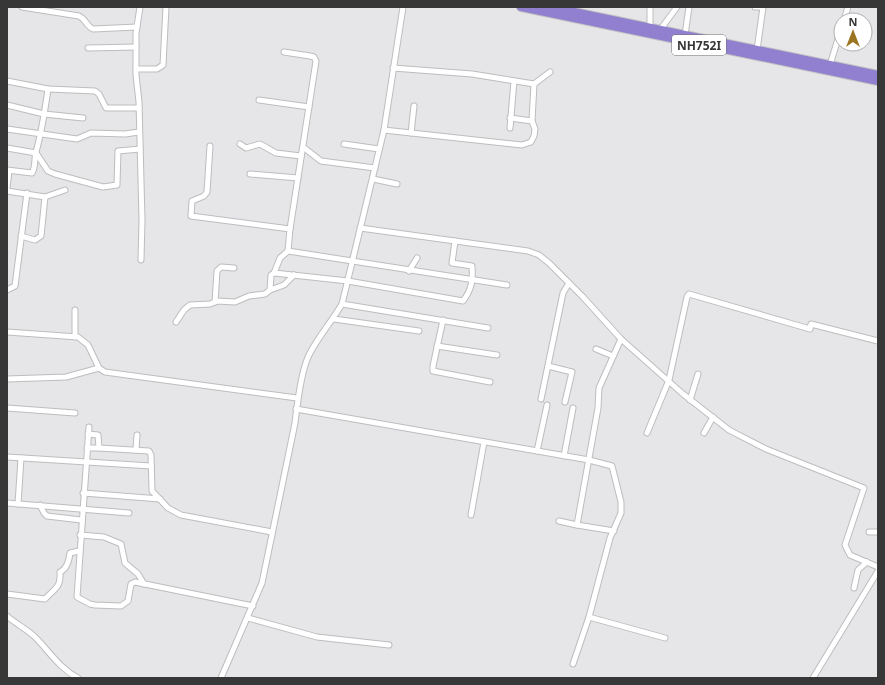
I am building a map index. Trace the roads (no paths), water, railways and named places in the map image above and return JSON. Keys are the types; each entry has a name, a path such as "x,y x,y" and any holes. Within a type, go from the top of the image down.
{"highway":[{"name":"NH752I","path":"521,7 878,81"},
{"name":"NH752I","path":"550,7 878,75"}],"street":[{"path":"22,7 79,16 83,18 89,27 93,29 137,27"},
{"path":"140,7 137,27 136,69 139,108 142,220 141,260"},
{"path":"136,69 157,69 163,66 166,7"},
{"path":"221,678 262,583 297,398 309,354 334,319 342,304 384,130 403,7"},
{"path":"650,7 650,28"},
{"path":"660,30 678,7"},
{"path":"685,35 689,7"},
{"path":"755,7 762,7 756,50"},
{"path":"88,48 136,47"},
{"path":"270,290 271,275 274,273 280,258 288,251 290,229 316,61 314,57 284,52"},
{"path":"830,65 834,52"},
{"path":"393,68 472,74 534,84 550,72"},
{"path":"7,81 48,89 95,91 99,94 106,108 139,108"},
{"path":"510,128 514,81"},
{"path":"384,130 522,145 531,142 534,136 535,129 532,121 534,84"},
{"path":"48,89 42,134 32,173 8,170 7,190 45,197 65,190"},
{"path":"260,100 309,107"},
{"path":"7,105 44,114 83,118"},
{"path":"411,133 414,106"},
{"path":"510,118 532,121"},
{"path":"7,129 77,139 91,133 124,134 139,132"},
{"path":"240,144 246,148 260,144 276,153 301,156"},
{"path":"344,144 379,149"},
{"path":"210,146 207,192 204,196 192,201 191,216 290,229"},
{"path":"303,147 321,161 375,168"},
{"path":"7,148 36,153 48,171 55,174 103,186 117,185 118,151 140,149"},
{"path":"250,174 298,178"},
{"path":"373,179 397,184"},
{"path":"7,290 15,286 27,193"},
{"path":"21,236 35,240 41,236 45,197"},
{"path":"360,228 532,252 544,259 569,283 621,339 690,400 713,416 729,430 766,449 864,488 845,545 850,555 878,567"},
{"path":"274,273 348,281 463,301 470,291 473,280 472,266 452,263 455,241"},
{"path":"288,251 409,271 507,285"},
{"path":"409,271 417,258"},
{"path":"215,302 217,270 221,267 234,268"},
{"path":"176,322 188,306 210,304 215,302 238,301 249,296 265,294 270,290 284,285 294,276"},
{"path":"541,399 564,293 569,283"},
{"path":"647,433 669,380 687,297 689,294 810,328 811,324 878,341"},
{"path":"342,304 488,328"},
{"path":"75,310 75,336"},
{"path":"334,319 419,331"},
{"path":"444,320 437,346 433,371 490,382"},
{"path":"7,332 75,336 83,339 88,345 99,368 105,372 297,398"},
{"path":"577,525 589,460 599,388 621,339"},
{"path":"437,346 497,355"},
{"path":"596,349 613,356"},
{"path":"548,366 572,372 565,402"},
{"path":"7,379 66,377 99,368"},
{"path":"690,400 698,374"},
{"path":"537,451 547,405"},
{"path":"7,408 75,413"},
{"path":"564,456 573,408"},
{"path":"296,409 589,460 612,466 621,502 621,513 610,538 589,617 573,664"},
{"path":"704,433 713,416"},
{"path":"89,427 85,463 76,595 90,604 124,605 128,601 131,584 135,582 253,606"},
{"path":"88,434 98,435 99,448"},
{"path":"136,450 137,435"},
{"path":"471,515 484,442"},
{"path":"87,448 149,451 152,491 168,508 181,514 272,532"},
{"path":"7,457 151,466"},
{"path":"18,504 21,458"},
{"path":"83,493 160,499"},
{"path":"7,503 129,513"},
{"path":"40,505 47,516 81,520"},
{"path":"558,521 614,530"},
{"path":"869,532 878,532"},
{"path":"80,534 104,537 121,544 125,563 138,574 144,584"},
{"path":"7,594 45,599 49,593 57,588 61,580 60,572 64,570 68,563 70,553 79,551"},
{"path":"854,588 858,570 867,562"},
{"path":"814,678 878,571"},
{"path":"7,616 33,635 66,672 78,678"},
{"path":"589,617 665,638"},
{"path":"248,618 317,637 389,645"}]}
